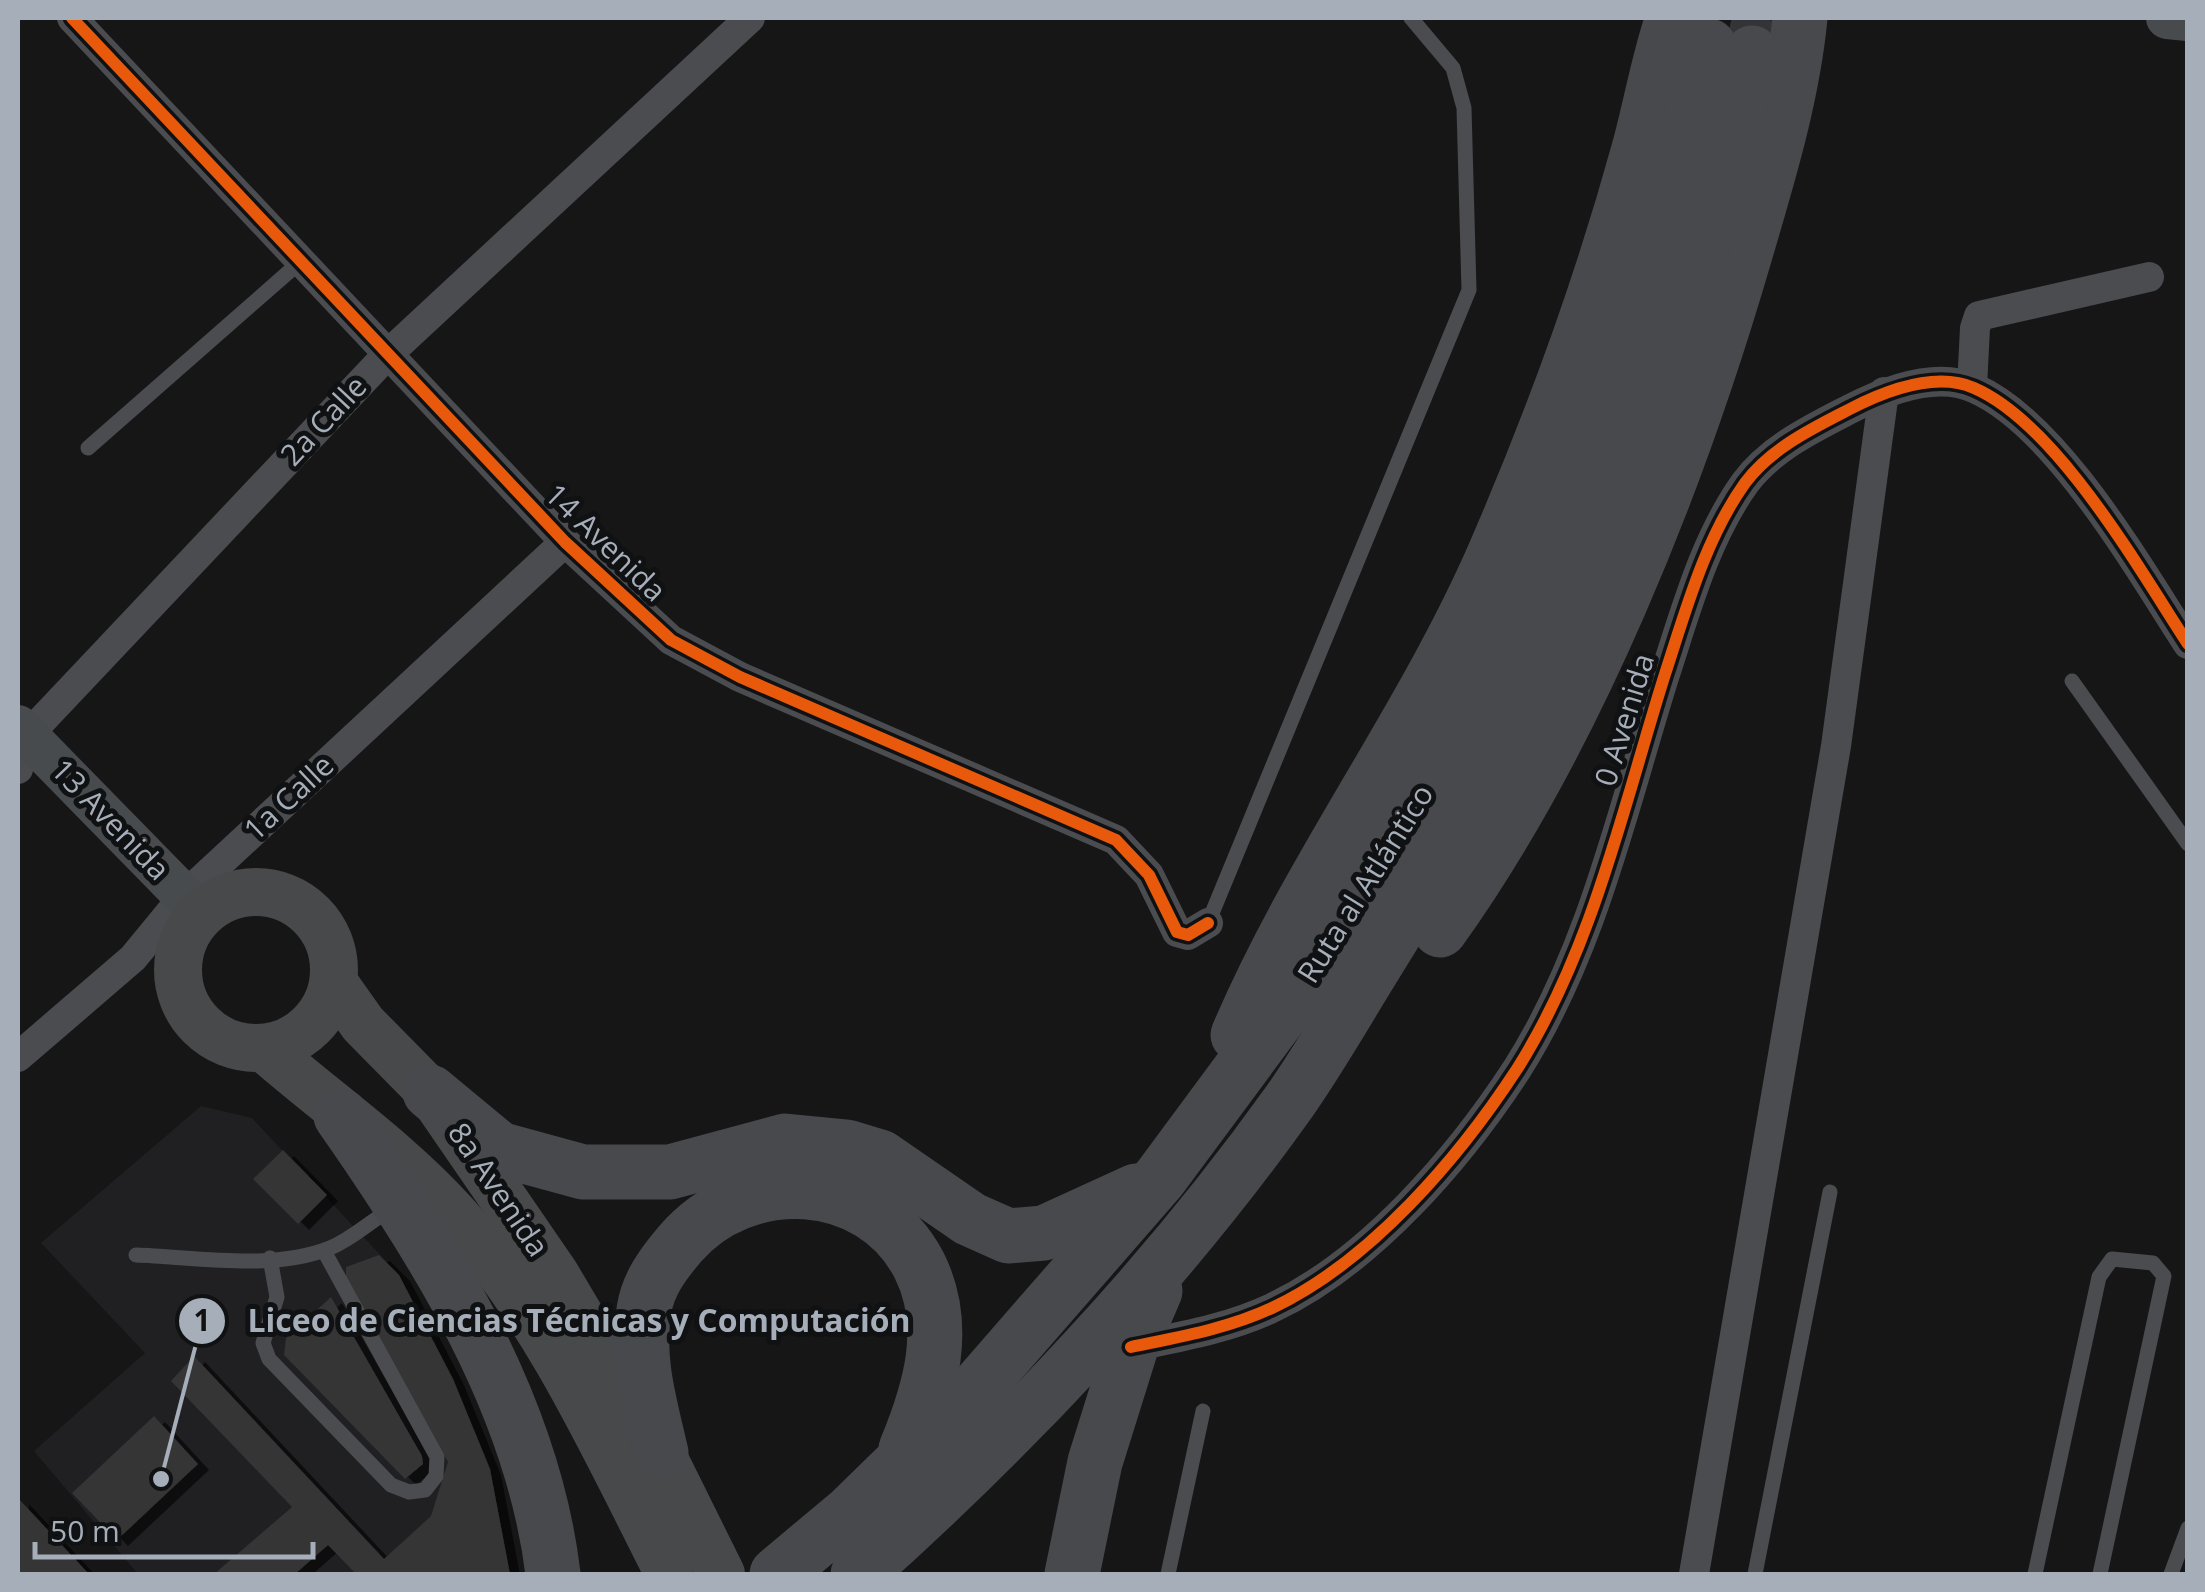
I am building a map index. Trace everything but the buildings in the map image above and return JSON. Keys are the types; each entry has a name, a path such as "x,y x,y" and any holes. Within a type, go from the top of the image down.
{"highway":[{"path":"1290,1101 1395,992 1508,824 1560,726 1634,567 1718,347 1796,64 1800,18"},
{"name":"Ruta al Atlántico","path":"858,1574 1034,1406 1208,1206 1290,1101 1492,770 1595,552 1642,433 1719,190 1711,38"},
{"name":"Ruta al Atlántico","path":"777,1574 899,1466 970,1396 1160,1178 1345,928 1422,800 1514,614 1576,474 1668,208 1711,38"},
{"path":"430,1092 499,1149 583,1172 670,1172 785,1141 847,1147 880,1158 970,1219 1008,1236 1044,1234 1160,1178"},
{"path":"341,1116 402,1203 473,1331 514,1420 541,1502 553,1574"},
{"path":"667,1466 640,1359 644,1307 657,1271 689,1234 732,1204 769,1192 806,1188 863,1207 900,1238 920,1266 935,1338 930,1392 899,1466"},
{"path":"1072,1574 1095,1462 1148,1301 1208,1206"}],"main road":[{"path":"245,893 270,893 293,900 312,915 327,935 334,958 334,983 325,1006 310,1027 289,1041 264,1048 240,1047 217,1038 199,1024 186,1004 178,980 178,956 193,905 245,893"},
{"name":"8a Avenida","path":"334,983 362,1024 430,1092 555,1274 667,1466 721,1574"},
{"name":"8a Avenida","path":"264,1048 341,1116 390,1152 454,1214 507,1282 633,1502 669,1574"}],"street":[{"name":"14 Avenida","path":"72,18 565,542 671,640 740,677 1116,840 1148,876 1177,932 1188,935 1208,923"},
{"name":"2a Calle","path":"21,744 387,355 750,18"},
{"path":"2167,18 2188,20"},
{"path":"2149,277 1979,316 1972,387 2012,411 2059,462 2114,531 2188,644"},
{"name":"0 Avenida","path":"1131,1347 1220,1328 1274,1307 1317,1281 1393,1219 1452,1159 1518,1068 1560,990 1602,882 1692,590 1746,483 1773,454 1884,392 1944,382 1972,387"},
{"path":"1694,1574 1836,746 1884,392"},
{"name":"1a Calle","path":"18,1056 193,905 565,542"},
{"name":"13 Avenida","path":"21,744 193,905"}],"lane":[{"path":"1208,923 1469,290 1464,108 1453,68 1411,18"},
{"path":"88,448 300,262"},
{"path":"2072,681 2188,844"},
{"path":"1755,1574 1830,1192"},
{"path":"136,1255 270,1258 324,1251 349,1240 375,1218 402,1203"},
{"path":"270,1258 276,1298 263,1344 269,1359 390,1485 408,1492 426,1490 436,1476 438,1457 324,1251"},
{"path":"2035,1574 2098,1276 2112,1260 2153,1263 2164,1276 2100,1574"},
{"path":"1168,1574 1203,1411"},
{"path":"2171,1574 2188,1528"}],"shaded area":[{"path":"201,1106 252,1118 399,1275 453,1379 490,1469 510,1574 138,1574 34,1451 145,1353 41,1243"}],"tunnel":[{"path":"1752,53 1760,18"}],"cycle path":[{"path":"72,18 565,542 671,640 740,677 1116,840 1149,875 1177,932 1188,935 1208,923"},
{"path":"1131,1347 1238,1322 1308,1288 1343,1264 1410,1205 1494,1103 1543,1023 1586,926 1708,551 1745,483 1767,459 1793,440 1850,409 1910,385 1943,382 1974,388 2005,406 2065,465 2121,540 2188,644"}],"place":[{"name":"Liceo de Ciencias Técnicas y Computación","path":"161,1479"}]}
